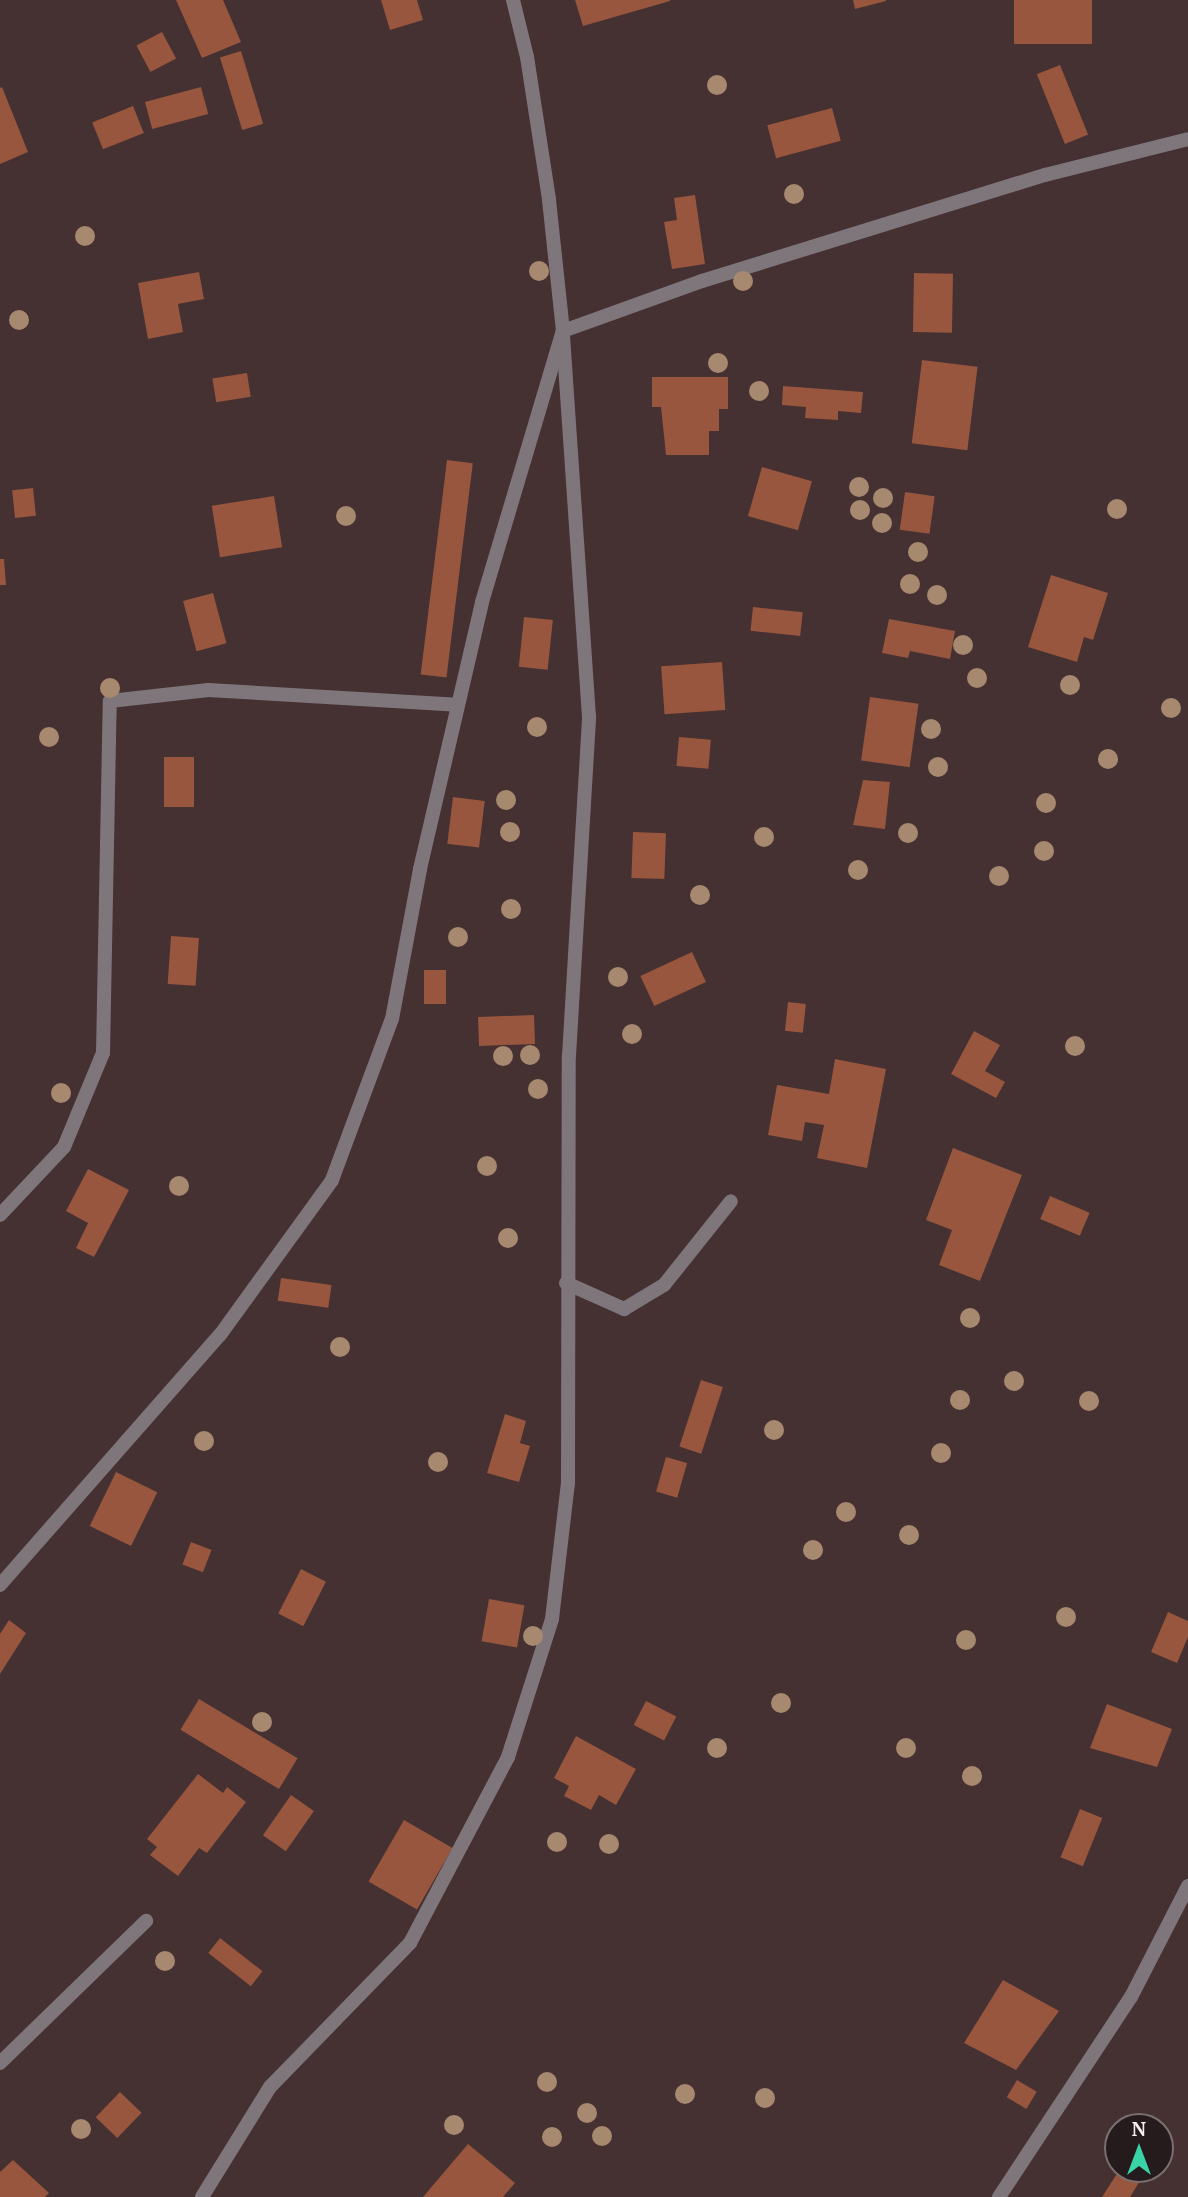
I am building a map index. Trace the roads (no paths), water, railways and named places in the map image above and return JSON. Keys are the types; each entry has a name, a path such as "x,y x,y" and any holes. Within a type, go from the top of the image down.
{"street":[{"path":"202,2197 270,2087 410,1943 508,1757 554,1605 568,1482 566,1283 569,1056 589,717 563,331 545,173 527,57 513,0"},
{"path":"563,331 702,281 1032,179 1188,139"},
{"path":"0,1585 220,1335 332,1180 392,1019 457,705 482,602 563,331"},
{"path":"0,1215 64,1147 103,1053 110,701 208,691 457,705"},
{"path":"566,1283 624,1309 664,1284 732,1201"},
{"path":"999,2197 1131,1997 1188,1885"},
{"path":"0,2063 146,1921"}]}
